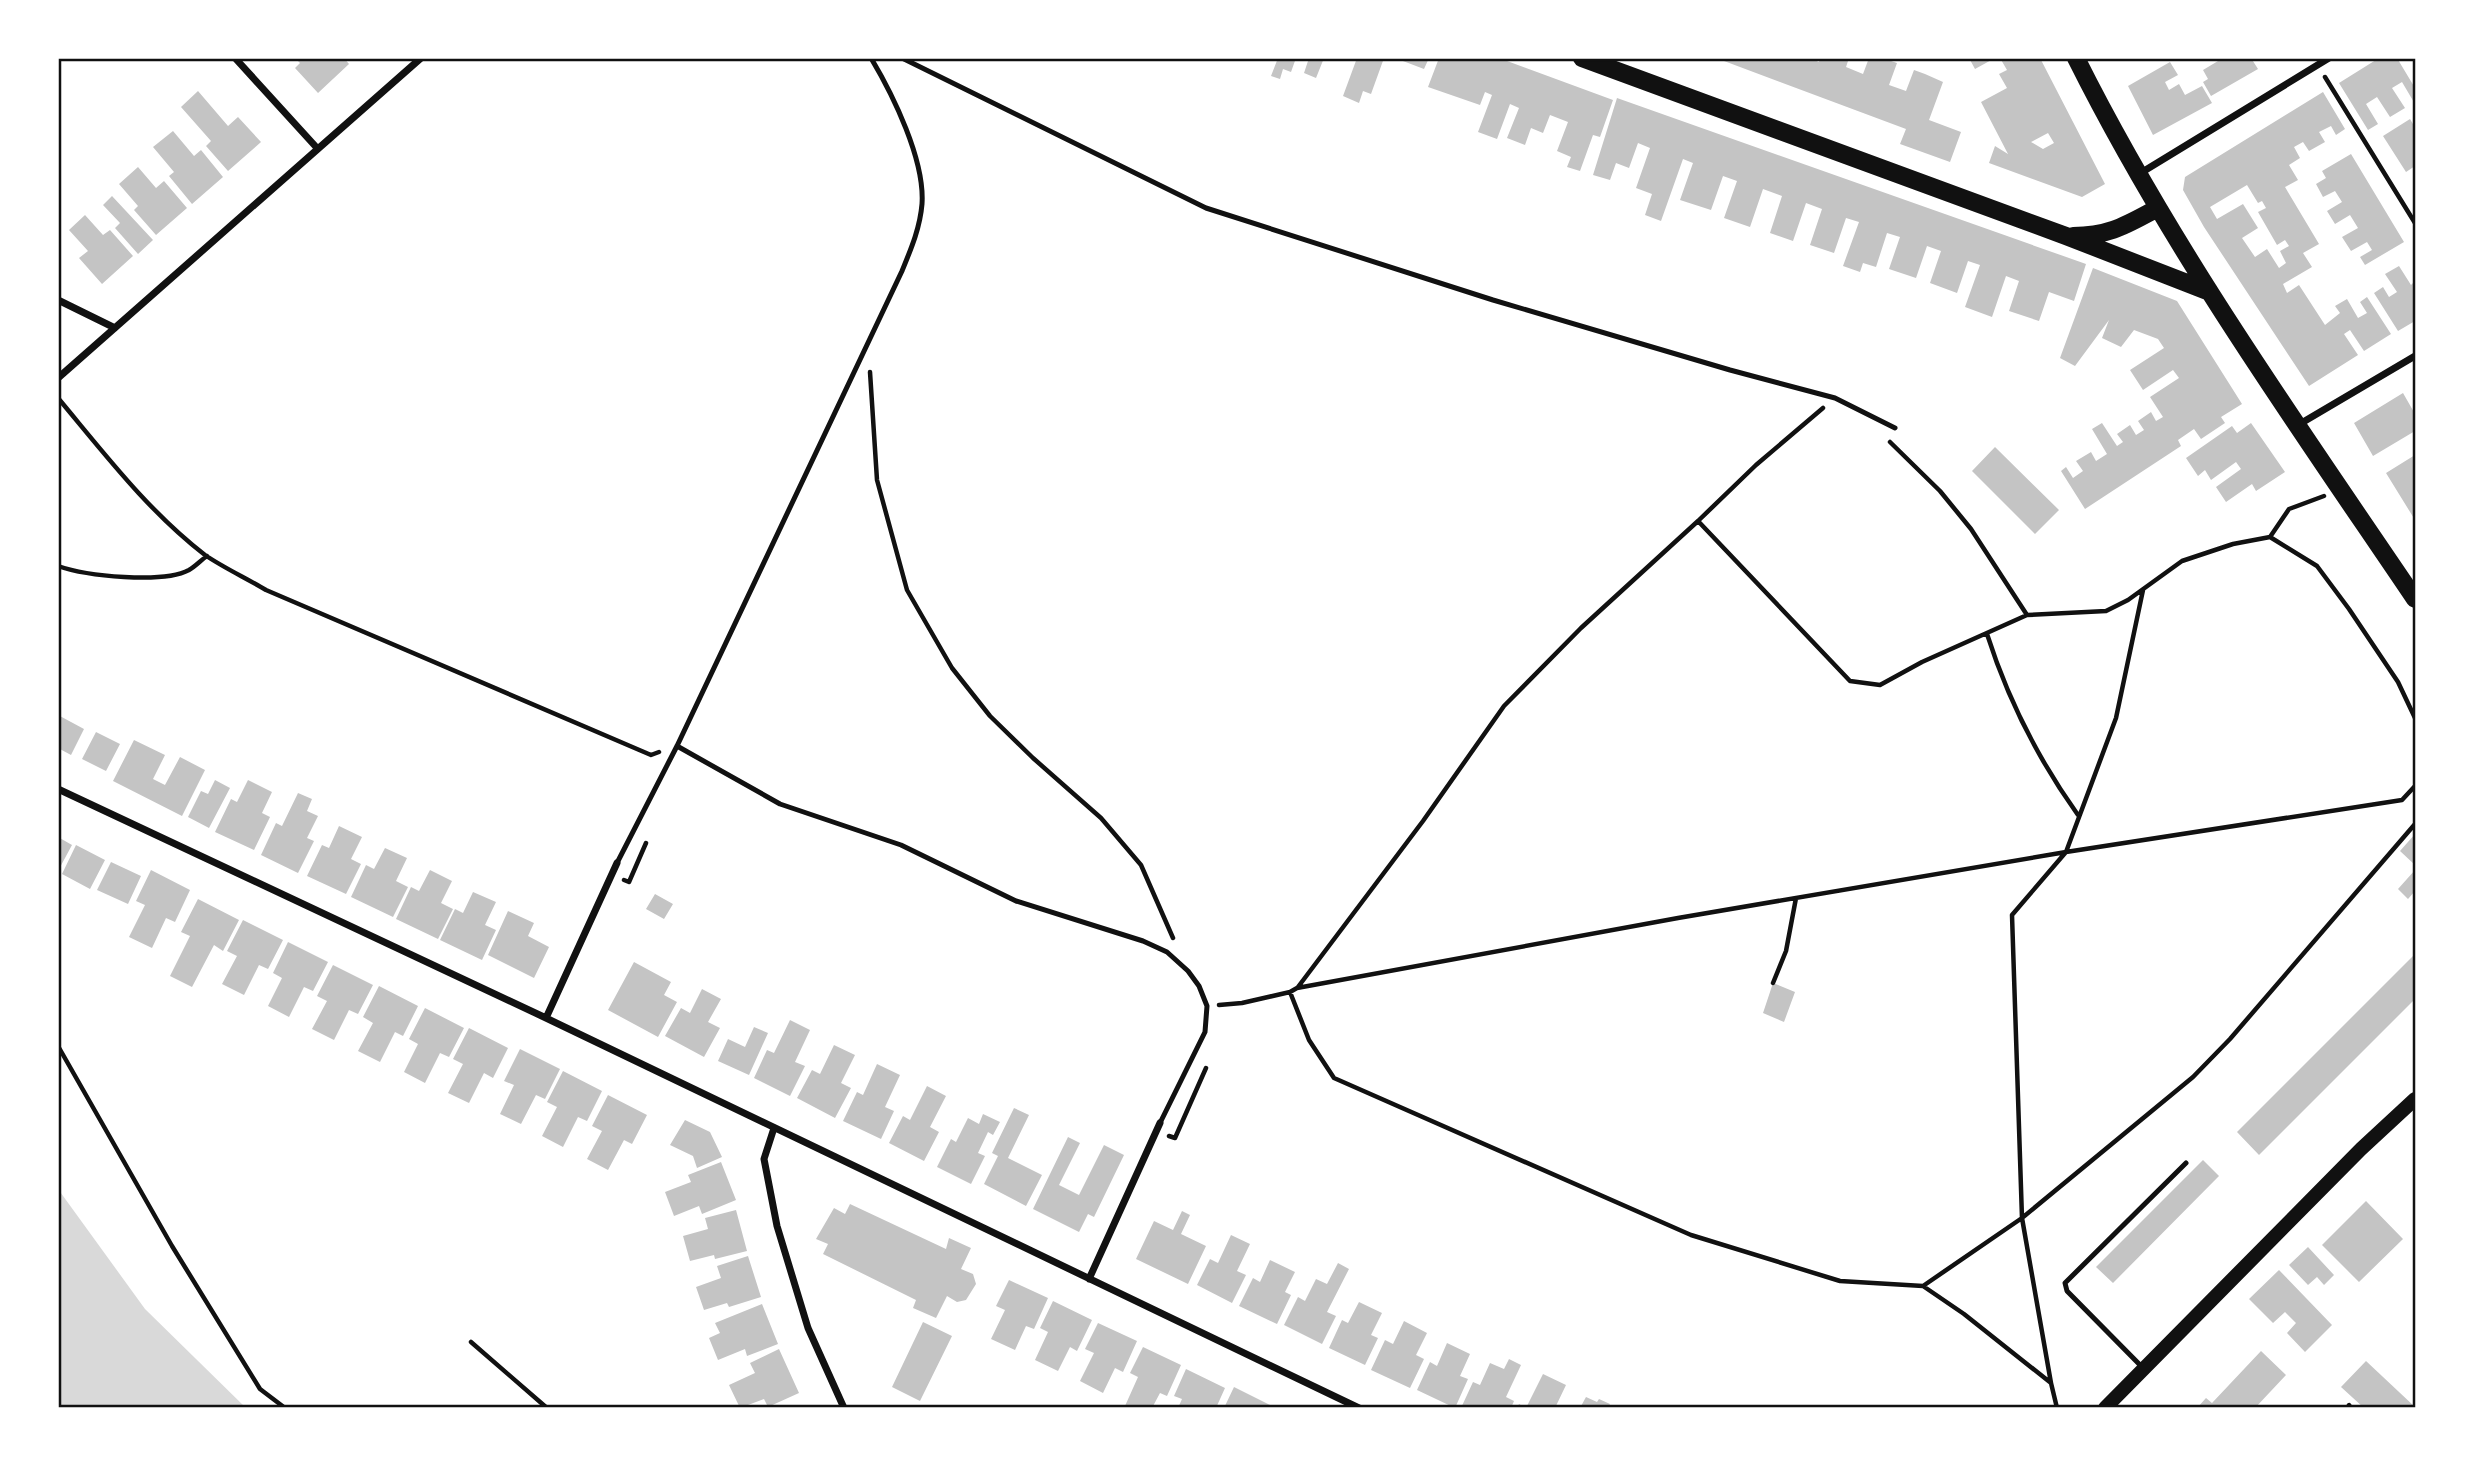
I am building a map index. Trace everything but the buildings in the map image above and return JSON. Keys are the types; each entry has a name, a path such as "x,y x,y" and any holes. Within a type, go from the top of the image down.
{"main road":[{"path":"1583,58 2066,236 2210,292"},
{"path":"2076,58 2158,208 2210,292 2415,599"},
{"path":"2066,236 2095,236 2113,231 2158,208"},
{"path":"2105,1408 2361,1149 2415,1099"}],"street":[{"path":"235,58 317,148"},
{"path":"58,378 421,58"},
{"path":"2139,174 2329,58"},
{"path":"58,300 115,328"},
{"path":"2298,425 2415,356"},
{"path":"58,789 546,1018 1359,1408"},
{"path":"546,1018 617,863"},
{"path":"1089,1279 1160,1124"},
{"path":"774,1128 764,1158 776,1226 808,1328 844,1408"}],"lane":[{"path":"617,863 677,746 868,343 911,249 919,225 922,201 916,163 906,130 871,58"},
{"path":"902,58 1206,208 1493,300 1835,398 1895,428"},
{"path":"677,746 780,804 901,845 1016,901 1143,941 1167,952 1188,971 1199,986 1207,1006 1205,1032 1160,1124"},
{"path":"2144,1370 2067,1290 2065,1283 2186,1163"}],"path":[{"path":"2318,65 2415,223"},
{"path":"868,343 877,480 907,590 952,668 990,716 1101,818 1141,865 1188,971"},
{"path":"58,398 167,523 207,556 266,590 651,755 677,746"},
{"path":"1297,988 1423,821 1504,706 1581,628 1756,465 1835,398"},
{"path":"1889,441 1940,491 1971,529 2027,615"},
{"path":"2270,537 2289,509 2341,490"},
{"path":"1698,521 1850,681 1880,685 1922,662 2027,615 2106,611 2143,590 2182,561 2232,544 2270,537 2317,566 2349,608 2398,682 2415,718"},
{"path":"58,566 75,572 148,578 188,571 207,556"},
{"path":"2057,1408 2022,1218 2012,915 2066,852 2116,718 2143,590"},
{"path":"1987,634 2001,677 2035,750 2078,815"},
{"path":"1207,1006 1242,1003 1297,988 1796,898 2066,852 2402,800 2415,786"},
{"path":"1923,1286 2022,1218 2202,1068 2415,824"},
{"path":"1773,984 1786,951 1796,898"},
{"path":"1290,992 1310,1040 1334,1078 1690,1234 1840,1281 1923,1286 1964,1314 2051,1383"},
{"path":"58,1045 172,1246 260,1389 285,1408"},
{"path":"471,1342 547,1408"}],"shaded area":[{"path":"58,1189 145,1309 246,1408 58,1408"}]}
